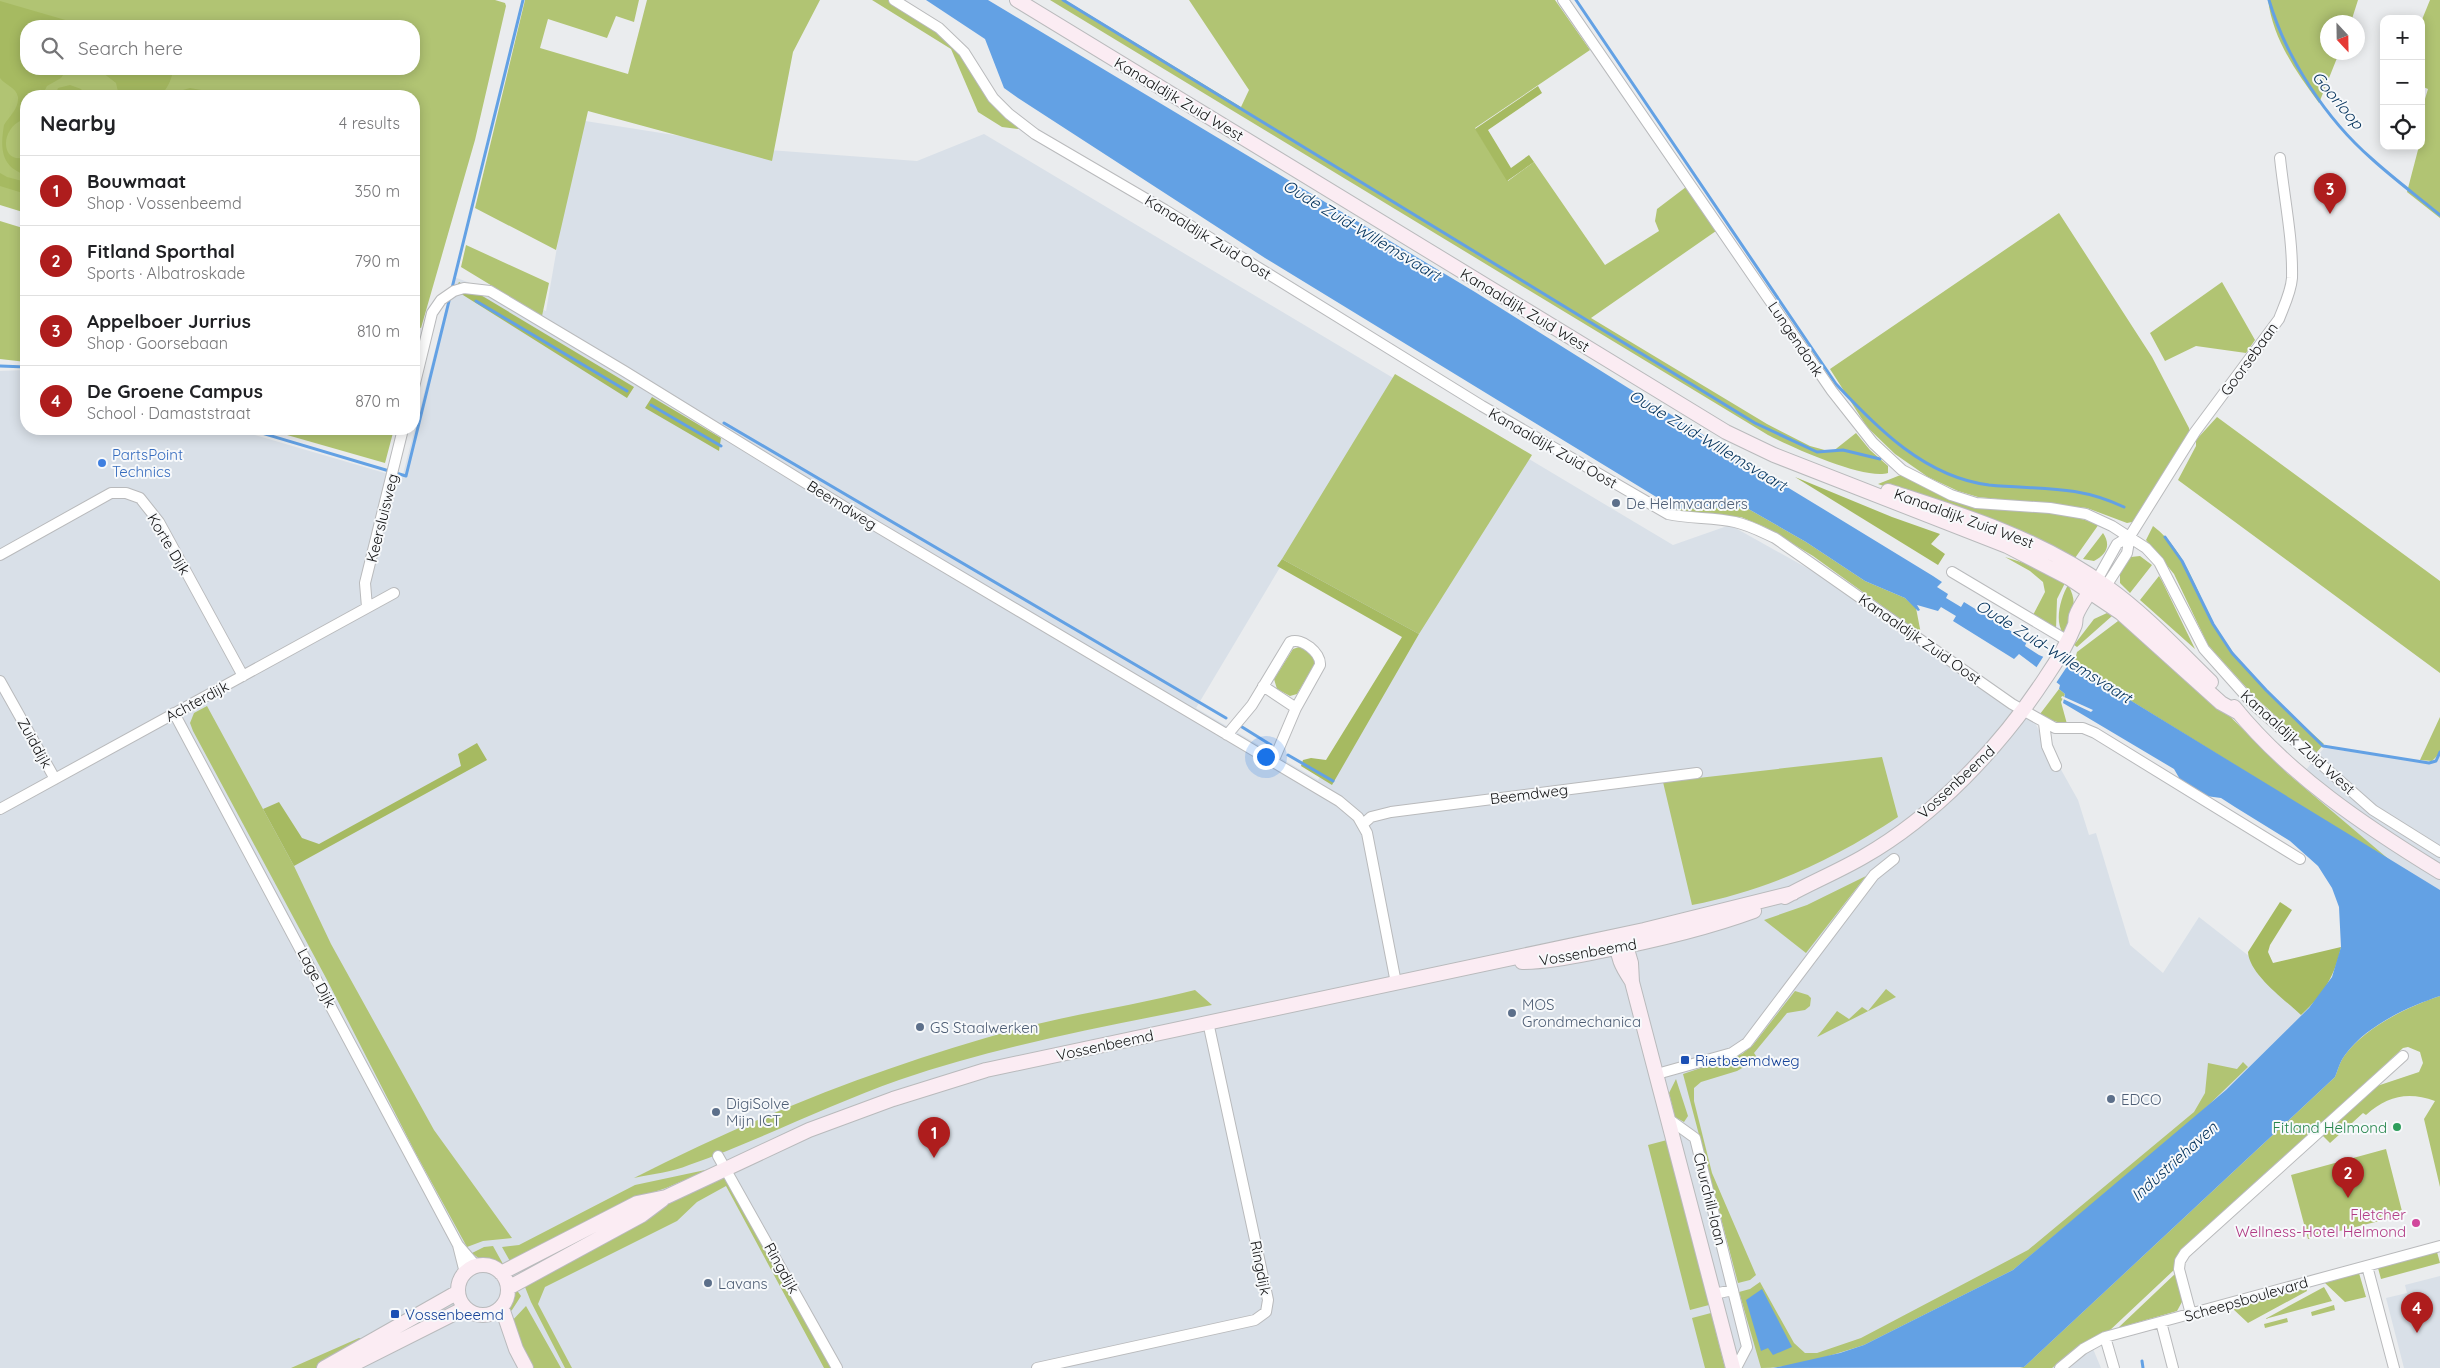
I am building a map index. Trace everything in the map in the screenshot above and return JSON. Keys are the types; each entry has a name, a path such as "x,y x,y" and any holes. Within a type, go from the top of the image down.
{"main road":[{"name":"Kanaaldijk Zuid West","path":"1017,0 1709,423 1774,455 2007,546 2098,589 2121,613 2221,703 2239,713 2266,743 2343,809 2437,869"},
{"name":"Vossenbeemd","path":"508,1288 642,1215 666,1197 726,1168 809,1130 893,1099 967,1076 1208,1022 1496,961 1622,943 1723,922 1773,904 1864,857 1909,825 1978,763 2023,710 2046,677 2058,659 2075,625 2083,621 2098,589"},
{"name":"Churchill-laan","path":"1622,943 1622,966 1632,982 1734,1368"},
{"name":"Vossenbeemd","path":"502,1273 638,1203 666,1197"},
{"path":"492,1267 502,1273 508,1288 506,1300 502,1308 487,1315 472,1313 465,1308 458,1292 461,1279 470,1270 492,1267"},
{"path":"324,1368 458,1292"},
{"path":"346,1368 465,1308"},
{"path":"502,1308 516,1350"},
{"path":"487,1315 516,1350 526,1368"}],"street":[{"name":"Kanaaldijk Zuid Oost","path":"894,0 940,28 964,52 994,98 1009,114 1035,134 1165,210 1482,406 1668,514 1689,519 1733,521 1747,525 1775,538 2044,723 2055,728 2083,728 2095,733 2300,859"},
{"name":"Lungendonk","path":"1563,0 1832,392 1873,443 1902,470 1951,496 1976,503 2050,508 2086,514 2130,536"},
{"name":"Goorsebaan","path":"2098,589 2127,553 2130,536 2195,432 2279,319 2287,300 2292,280 2280,158"},
{"name":"Beemdweg","path":"420,362 432,313 441,300 454,291 476,288 490,291 869,522 1339,802 1358,817 1363,824 1371,817 1391,812 1698,773"},
{"name":"Keersluisweg","path":"367,607 366,583 402,435"},
{"name":"Korte Dijk","path":"0,555 111,493 126,493 140,498 159,522 243,676"},
{"name":"Kanaaldijk Zuid West","path":"2130,536 2146,548 2159,562 2204,649 2254,705 2373,810 2440,852"},
{"path":"1952,572 2068,641"},
{"name":"Achterdijk","path":"0,809 394,593"},
{"path":"1227,735 1252,705 1290,642 1294,640 1300,642 1318,654 1320,665 1296,708 1273,762"},
{"name":"Zuiddijk","path":"0,681 55,779"},
{"path":"1263,686 1296,708"},
{"name":"Lage Dijk","path":"174,713 470,1270"},
{"path":"2044,723 2047,746 2056,766"},
{"path":"1363,824 1396,983"},
{"path":"1657,1074 1732,1053 1747,1043 1874,875 1894,858"},
{"name":"Ringdijk","path":"1037,1368 1255,1320 1266,1312 1268,1300 1208,1022"},
{"path":"2191,1314 2179,1268 2180,1261 2185,1254 2403,1056"},
{"name":"Churchill-laan","path":"1670,1120 1695,1138 1747,1347 1734,1368"},
{"path":"718,1156 726,1168"},
{"name":"Ringdijk","path":"726,1168 837,1368"},
{"name":"Scheepsboulevard","path":"2060,1368 2084,1349 2105,1337 2440,1246"},
{"path":"2367,1266 2394,1368"},
{"path":"1714,1294 1733,1290"},
{"path":"2161,1322 2173,1368"},
{"path":"2105,1337 2114,1368"}],"shaded area":[{"path":"579,120 769,150 917,161 984,134 1673,545 1730,525 1859,597 1952,668 2035,723 2078,800 2089,835 2096,833 2130,945 2163,973 2199,917 2323,1014 2086,1332 2101,1368 0,1368 0,371 20,370 20,435 255,435 402,478 413,435 420,435 420,408 454,277 546,311","holes":["1282,564 1410,635 1318,780 1196,708"]},
{"path":"2440,745 2440,907 2272,811 2324,748 2430,763"},
{"path":"2440,1276 2440,1368 2404,1368 2386,1298 2407,1293 2405,1285"}],"green space":[{"path":"0,0 495,0 505,3 506,6 475,140 421,328 420,90 20,90 20,211 0,205"},
{"path":"525,0 639,0 634,22 616,16 607,38 548,19 540,48 628,74 647,0 820,0 793,52 772,161 588,111 556,250 475,208"},
{"path":"872,0 889,0 929,25 967,59 991,103 1019,129 1002,127 978,112 951,49"},
{"path":"1050,0 1065,0 1241,107 1249,90 1189,0 1555,0 1590,50 1475,128 1508,181 1534,162 1605,265 1659,231 1655,221 1657,209 1686,187 1716,231 1591,318 1767,424 1810,446 1832,452 1856,433 1870,450 1888,466 1888,473 1862,472 1846,467 1810,454 1768,435"},
{"path":"2268,0 2358,0 2353,15 2320,15 2320,60 2336,60 2319,103 2294,67 2280,42"},
{"path":"2430,0 2440,0 2440,218 2407,192 2418,150 2425,150 2425,99 2428,89 2425,88 2424,15"},
{"path":"0,1 65,20 20,20 20,75 63,75 47,86 45,90 20,90 20,121 10,131 6,145 11,156 20,158 20,173 7,162 2,142 4,125 15,109 18,97 13,88 0,78"},
{"path":"106,75 172,75 165,90 118,90 116,83"},
{"path":"70,85 82,90 57,90 58,88"},
{"path":"1538,86 1542,93 1488,130 1511,168 1529,155 1534,162 1507,181 1475,129"},
{"path":"190,88 201,90 183,90"},
{"path":"0,173 20,180 20,192 0,186"},
{"path":"2059,213 2152,357 2189,428 2190,434 2139,515 2132,522 2127,523 2087,508 1978,497 1958,491 1928,477 1895,454 1867,427 1830,369"},
{"path":"0,221 20,227 20,361 0,359"},
{"path":"466,245 549,283 542,316 461,267"},
{"path":"459,282 634,387 627,398 455,290"},
{"path":"2222,282 2255,340 2246,353 2196,346 2165,361 2150,333"},
{"path":"1395,374 1532,455 1419,634 1282,559"},
{"path":"1538,382 1672,506 1520,413"},
{"path":"652,397 721,438 719,451 645,408"},
{"path":"2217,417 2440,581 2440,673 2178,480 2196,446 2196,440"},
{"path":"287,435 392,435 385,463"},
{"path":"1903,474 1930,488 2016,510 2064,514 2099,524 2075,558 2049,544 1878,484"},
{"path":"1795,477 1892,517 1940,534 1931,544 1945,554 1938,565"},
{"path":"1673,506 1676,509 1745,507 1806,542 1865,581 1905,598 1916,608 1921,634 1813,556 1765,527 1741,517 1677,514"},
{"path":"2153,526 2176,550 2213,622 2232,651 2269,693 2324,744 2316,753 2254,696 2208,645 2174,574 2146,540"},
{"path":"2103,533 2107,541 2105,552 2094,561 2083,559"},
{"path":"2140,556 2152,565 2130,593 2120,583 2120,573 2131,557"},
{"path":"2005,557 2036,567 2065,583 2057,599 2056,630 2032,617 2045,592 2043,582 2030,571"},
{"path":"1282,559 1419,634 1332,785 1301,766 1303,760 1311,758 1326,760 1402,637 1277,566"},
{"path":"2159,576 2162,581 2195,649 2140,600"},
{"path":"2068,585 2074,604 2063,633 2060,628 2059,616 2061,602"},
{"path":"2107,613 2112,616 2077,647 2074,645 2094,619"},
{"path":"2122,618 2171,658 2287,773 2392,862 2094,678 2074,663 2077,652"},
{"path":"1302,646 1315,654 1316,662 1297,694 1290,696 1277,689 1274,679 1293,649"},
{"path":"2059,689 2065,694 2061,702 2067,724 2053,721 2040,714"},
{"path":"207,706 294,866 331,944 434,1130 512,1238 483,1241 467,1247 415,1152 326,978 193,731 190,723 194,713"},
{"path":"2440,717 2440,753 2432,761 2420,760"},
{"path":"477,743 487,760 294,866 263,809 279,802 302,838 319,844 461,766 458,754"},
{"path":"1882,757 1898,817 1849,847 1799,872 1747,891 1692,905 1663,782"},
{"path":"1866,876 1806,953 1764,920 1807,905"},
{"path":"2280,902 2292,910 2270,945 2268,952 2273,963 2341,947 2332,976 2316,1000 2301,1015 2261,978 2254,969 2248,952"},
{"path":"1886,989 1896,997 1817,1037 1837,1011 1849,1019 1862,1007 1868,1011"},
{"path":"1195,990 1212,1005 1054,1037 976,1056 899,1080 846,1100 742,1145 682,1167 634,1178 775,1112 922,1058 1021,1028"},
{"path":"1795,991 1808,995 1811,998 1810,1006 1805,1010 1787,1013 1754,1053 1758,1059 1737,1071 1701,1082 1694,1088 1694,1101 1712,1173 1756,1275 1750,1280 1738,1283 1683,1074 1742,1054 1753,1045"},
{"path":"2440,996 2440,1187 2424,1119 2435,1101 2416,1096 2398,1097 2382,1103 2366,1115 2363,1113 2330,1143 2322,1135 2377,1086 2419,1072 2423,1063 2420,1052 2408,1047 2403,1048 2183,1251 2175,1269 2108,1332 2080,1345 2052,1368 2020,1368 2024,1367 2335,1077 2343,1057 2364,1036 2401,1012"},
{"path":"2243,1062 2248,1067 2191,1122 2013,1270 1864,1345 1826,1357 1787,1366 1761,1368 1739,1292 1750,1289 1760,1282 1794,1343 1805,1353 1817,1353 1861,1338 2028,1250 2194,1112 2205,1093 2208,1063 2237,1069"},
{"path":"1676,1079 1688,1116 1684,1122 1675,1117 1669,1093"},
{"path":"1667,1140 1709,1305 1690,1310 1648,1145"},
{"path":"2386,1149 2403,1215 2308,1239 2291,1175"},
{"path":"710,1169 666,1188 633,1199 511,1263 502,1247 519,1245 635,1185"},
{"path":"725,1175 834,1368 824,1368 726,1186 697,1202 677,1221 545,1287 538,1304 572,1368 565,1368 531,1302 523,1282 669,1200"},
{"path":"493,1246 503,1264 481,1260 472,1253 484,1247"},
{"path":"2437,1252 2440,1263 2381,1279 2378,1268"},
{"path":"2176,1273 2183,1300 2177,1311 2118,1328"},
{"path":"2359,1273 2366,1297 2345,1302 2325,1283"},
{"path":"2324,1287 2332,1301 2265,1319"},
{"path":"2306,1288 2307,1291 2248,1323 2232,1308"},
{"path":"516,1289 521,1296 512,1310 506,1315 508,1300"},
{"path":"2334,1305 2335,1310 2312,1316 2311,1312"},
{"path":"526,1306 561,1368 534,1368 510,1323"},
{"path":"1711,1313 1725,1368 1705,1368 1692,1318"},
{"path":"2287,1318 2288,1322 2265,1328 2264,1324"},
{"path":"359,1338 367,1340 317,1368 291,1368"}],"water":[{"path":"926,0 988,0 1475,292 1933,576 1942,582 1937,587 1948,594 1946,598 1961,607 1964,602 2027,641 2025,646 2039,655 2070,668 2074,663 2094,678 2440,890 2440,996 2401,1012 2364,1035 2343,1057 2335,1077 2024,1367 1773,1368 1840,1353 1864,1345 2013,1270 2226,1090 2309,1008 2332,977 2341,947 2339,907 2332,888 2318,866 2290,841 2221,798 2206,796 2181,781 2174,769 2063,703 2065,694 2059,689 2060,685 2019,654 2014,659 1953,621 1956,616 1941,607 1938,611 1917,605 1920,610 1918,611 1905,598 1865,581 1806,542 1745,507 1676,509 1265,258 1004,88 985,39"},
{"path":"1762,1289 1792,1347 1773,1355 1768,1348 1761,1351 1746,1300"}],"pier":[{"path":"2045,654 2068,665 2056,683 2036,668"},
{"path":"2062,696 2093,710 2091,712 2061,698"}],"waterway":[{"path":"452,288 523,0"},
{"path":"1063,0 1755,423 1817,452 1843,450 1880,459"},
{"path":"1576,0 1836,384 1868,417 1904,448 1923,461 1944,472 1966,480 1989,485 2073,491 2124,507"},
{"name":"Goorloop","path":"2269,0 2276,22 2297,65 2339,125 2372,159 2440,215"},
{"path":"420,419 450,297"},
{"path":"476,301 627,391"},
{"path":"0,366 20,367"},
{"path":"651,405 721,446"},
{"path":"724,423 1226,718"},
{"path":"268,435 406,476 416,435"},
{"path":"2165,537 2182,561 2213,624 2232,653 2266,690 2323,746 2429,763 2436,761 2440,752"},
{"path":"1242,727 1271,745"},
{"path":"1288,755 1333,781"},
{"path":"2142,1361 2143,1368"}],"place":[{"name":"Appelboer Jurrius","path":"2330,214"},
{"name":"PartsPoint Technics","path":"102,463"},
{"name":"De Helmvaarders","path":"1616,503"},
{"name":"MOS Grondmechanica","path":"1512,1013"},
{"name":"GS Staalwerken","path":"920,1027"},
{"name":"Rietbeemdweg","path":"1685,1060"},
{"name":"EDCO","path":"2111,1099"},
{"name":"DigiSolve Mijn ICT","path":"716,1112"},
{"name":"Fitland Helmond","path":"2397,1127"},
{"name":"Bouwmaat","path":"934,1158"},
{"name":"Fitland Sporthal","path":"2348,1198"},
{"name":"Fletcher Wellness-Hotel Helmond","path":"2416,1223"},
{"name":"Lavans","path":"708,1283"},
{"name":"Vossenbeemd","path":"395,1314"},
{"name":"De Groene Campus","path":"2417,1333"}],"water label":[{"name":"Oude Zuid-Willemsvaart","path":"1362,230"},
{"name":"Oude Zuid-Willemsvaart","path":"1708,440"},
{"name":"Oude Zuid-Willemsvaart","path":"2054,651"},
{"name":"Industriehaven","path":"2174,1161"}]}
